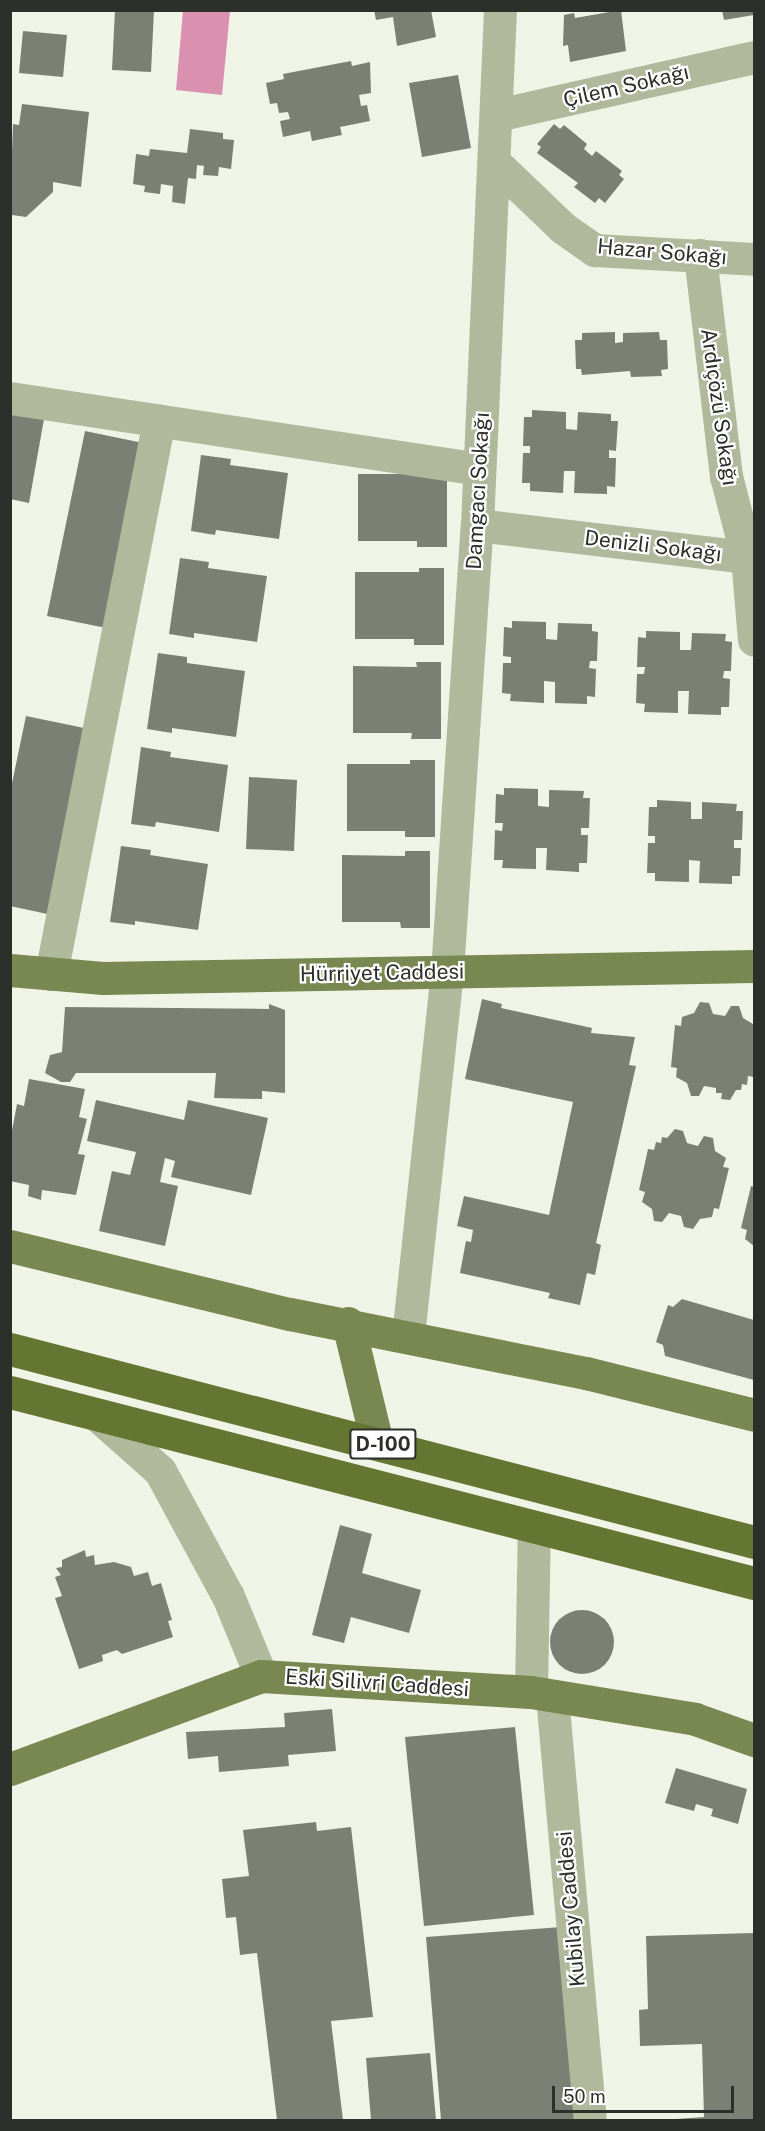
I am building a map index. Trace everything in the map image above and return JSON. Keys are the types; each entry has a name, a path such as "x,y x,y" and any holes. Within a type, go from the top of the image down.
{"highway":[{"name":"D-100","path":"10,1349 754,1542"},
{"name":"D-100","path":"10,1392 754,1583"}],"main road":[{"name":"Hürriyet Caddesi","path":"10,970 103,978 754,966"},
{"path":"10,1246 290,1314 348,1323 586,1373 754,1415"},
{"path":"348,1323 378,1443"},
{"name":"Eski Silivri Caddesi","path":"10,1769 261,1676 541,1694 695,1719 754,1740"}],"street":[{"name":"Damgacı Sokağı","path":"408,1336 447,972 477,525 500,10"},
{"name":"Çilem Sokağı","path":"497,115 754,57"},
{"name":"Hazar Sokağı","path":"494,162 563,228 595,250 754,259"},
{"name":"Ardıçözü Sokağı","path":"700,255 726,476 747,557"},
{"path":"10,398 479,469"},
{"path":"51,974 159,420"},
{"name":"Denizli Sokağı","path":"477,525 747,557 754,640"},
{"path":"97,1415 160,1471 228,1596 261,1676"},
{"name":"Kubilay Caddesi","path":"534,1527 541,1694 590,2121"}],"shaded area":[{"path":"183,11 230,11 222,95 176,90"}],"building":[{"path":"115,10 154,10 151,72 112,70"},
{"path":"374,10 431,10 436,37 397,46 393,17 376,20"},
{"path":"621,10 626,51 570,62 568,45 563,46 564,15 574,13 575,18"},
{"path":"722,10 754,10 754,15 724,20"},
{"path":"23,31 67,35 63,77 19,73"},
{"path":"351,61 352,66 370,62 371,93 359,95 361,106 367,105 370,121 340,127 342,135 312,141 310,131 283,137 280,121 290,119 288,112 279,113 277,103 270,104 266,83 284,79 283,74"},
{"path":"458,75 471,148 422,157 409,83"},
{"path":"22,104 89,112 81,187 53,182 53,192 26,217 12,215 10,207 13,124 19,125"},
{"path":"554,124 560,129 564,125 587,144 584,149 592,156 596,151 622,171 619,175 624,179 605,203 599,198 595,203 574,187 578,183 537,153 541,147 537,144"},
{"path":"190,129 223,133 223,139 234,140 231,169 219,167 218,176 203,175 204,166 197,165 196,179 188,178 185,204 172,202 173,186 161,184 160,194 144,192 145,186 133,184 136,154 149,156 150,149 187,153"},
{"path":"615,332 615,343 623,342 623,333 659,332 660,340 667,340 668,369 661,370 662,376 631,377 630,371 582,375 581,369 576,369 575,340 582,340 582,333"},
{"path":"532,410 566,412 566,429 577,430 578,412 611,414 611,421 618,421 616,451 609,450 609,458 616,458 615,487 607,486 607,494 574,493 575,471 564,471 563,493 530,491 530,483 522,483 523,453 530,453 530,446 523,446 524,417 532,417"},
{"path":"10,413 44,419 29,503 10,499"},
{"path":"85,431 148,444 111,629 47,616"},
{"path":"201,455 231,459 230,465 288,473 279,539 216,530 215,535 191,531"},
{"path":"447,470 447,547 417,547 417,541 358,541 358,474 422,474"},
{"path":"180,558 209,562 208,568 267,576 257,642 194,633 194,638 169,634"},
{"path":"419,568 444,568 444,645 414,645 414,639 355,639 355,572 419,572"},
{"path":"512,621 546,622 546,639 557,640 558,623 592,624 592,631 598,632 597,661 590,661 589,668 596,669 595,697 587,696 587,704 555,703 555,682 544,681 544,703 510,701 511,694 502,693 503,663 511,663 511,657 503,656 504,627 512,628"},
{"path":"646,631 680,632 680,650 691,650 692,633 726,634 725,641 732,642 731,671 724,671 723,678 730,679 729,707 721,707 721,715 688,714 689,691 678,691 678,713 644,712 645,704 636,703 637,674 644,674 645,667 637,667 638,637 646,638"},
{"path":"158,653 187,657 187,663 245,671 236,737 172,728 172,733 147,729"},
{"path":"416,662 441,662 441,739 411,739 412,733 353,733 353,666 417,667"},
{"path":"26,716 89,729 52,915 10,906 10,793"},
{"path":"141,747 171,752 170,757 228,765 219,832 156,822 155,827 131,824"},
{"path":"410,760 435,760 435,837 405,837 405,831 347,831 347,764 410,764"},
{"path":"249,777 297,780 294,851 246,849"},
{"path":"504,788 538,789 538,806 549,807 549,790 584,791 583,798 590,798 589,828 581,828 581,835 588,835 587,863 579,863 579,872 546,870 547,848 536,848 536,869 502,868 503,860 494,860 495,830 502,831 503,823 495,823 496,794 504,795"},
{"path":"657,800 691,802 691,819 702,819 702,802 737,804 736,811 743,811 742,840 734,840 734,848 741,848 740,876 732,876 732,884 699,883 700,861 689,860 689,882 655,881 655,873 647,873 648,843 655,843 655,836 648,836 649,807 657,807"},
{"path":"121,846 151,850 150,855 208,864 198,930 135,921 135,925 110,922"},
{"path":"405,851 430,851 430,928 401,928 400,922 342,922 342,855 405,856"},
{"path":"482,999 502,1004 501,1008 592,1028 591,1033 635,1037 629,1065 636,1066 596,1243 601,1245 595,1275 587,1273 580,1305 548,1298 550,1293 460,1273 466,1241 471,1242 473,1230 457,1226 464,1196 549,1215 573,1102 465,1079"},
{"path":"700,1002 709,1003 713,1014 725,1016 731,1006 739,1006 743,1018 753,1024 754,1077 748,1076 747,1085 742,1084 741,1090 736,1090 730,1100 721,1099 722,1093 716,1093 716,1088 704,1086 699,1096 691,1096 687,1083 676,1077 677,1068 671,1067 675,1025 681,1026 682,1017 694,1013"},
{"path":"269,1004 285,1010 285,1093 262,1091 262,1099 214,1098 216,1073 76,1073 70,1082 61,1082 45,1073 50,1055 62,1052 65,1007 269,1009"},
{"path":"29,1079 85,1089 79,1117 87,1119 78,1154 85,1155 76,1195 42,1190 41,1200 28,1196 29,1185 10,1181 10,1141 17,1104 24,1106"},
{"path":"96,1100 184,1120 188,1100 268,1118 251,1195 171,1177 175,1161 165,1158 160,1182 178,1186 165,1246 99,1231 112,1171 130,1175 136,1152 87,1141"},
{"path":"675,1129 683,1131 687,1143 698,1146 704,1136 713,1138 715,1151 726,1158 723,1167 729,1168 719,1209 714,1208 712,1217 700,1219 693,1229 684,1227 681,1216 669,1213 662,1222 654,1221 652,1209 642,1202 645,1192 639,1190 648,1149 654,1150 656,1142 661,1143 662,1137 667,1138"},
{"path":"751,1186 754,1187 754,1246 745,1239 747,1230 741,1228"},
{"path":"682,1299 754,1320 754,1380 665,1356 663,1345 656,1342 668,1305 673,1307"},
{"path":"340,1525 372,1534 362,1573 421,1590 409,1633 351,1617 344,1643 312,1635"},
{"path":"85,1550 86,1557 94,1555 95,1565 114,1562 131,1567 134,1576 148,1572 152,1586 161,1583 172,1620 168,1621 173,1637 122,1654 117,1650 102,1655 103,1661 79,1669 55,1598 62,1596 55,1577 61,1575 56,1568 62,1567 62,1560"},
{"path":"576,1610 588,1610 605,1619 612,1630 614,1642 612,1654 605,1665 588,1674 576,1674 564,1669 555,1660 550,1648 550,1636 555,1624 564,1615"},
{"path":"332,1709 336,1751 288,1755 289,1766 219,1772 218,1756 188,1759 186,1732 285,1727 284,1713"},
{"path":"515,1727 534,1915 424,1926 405,1737"},
{"path":"676,1768 747,1789 738,1824 711,1816 713,1809 696,1804 694,1811 665,1803"},
{"path":"316,1822 317,1831 351,1827 373,2017 331,2021 343,2120 277,2120 257,1953 240,1955 236,1917 226,1918 222,1879 249,1876 243,1830"},
{"path":"561,1927 576,2120 441,2120 426,1937"},
{"path":"754,1933 754,2120 662,2120 704,2117 702,2044 640,2046 639,2010 648,2009 646,1936"},
{"path":"430,2053 436,2120 371,2120 366,2058"}]}
